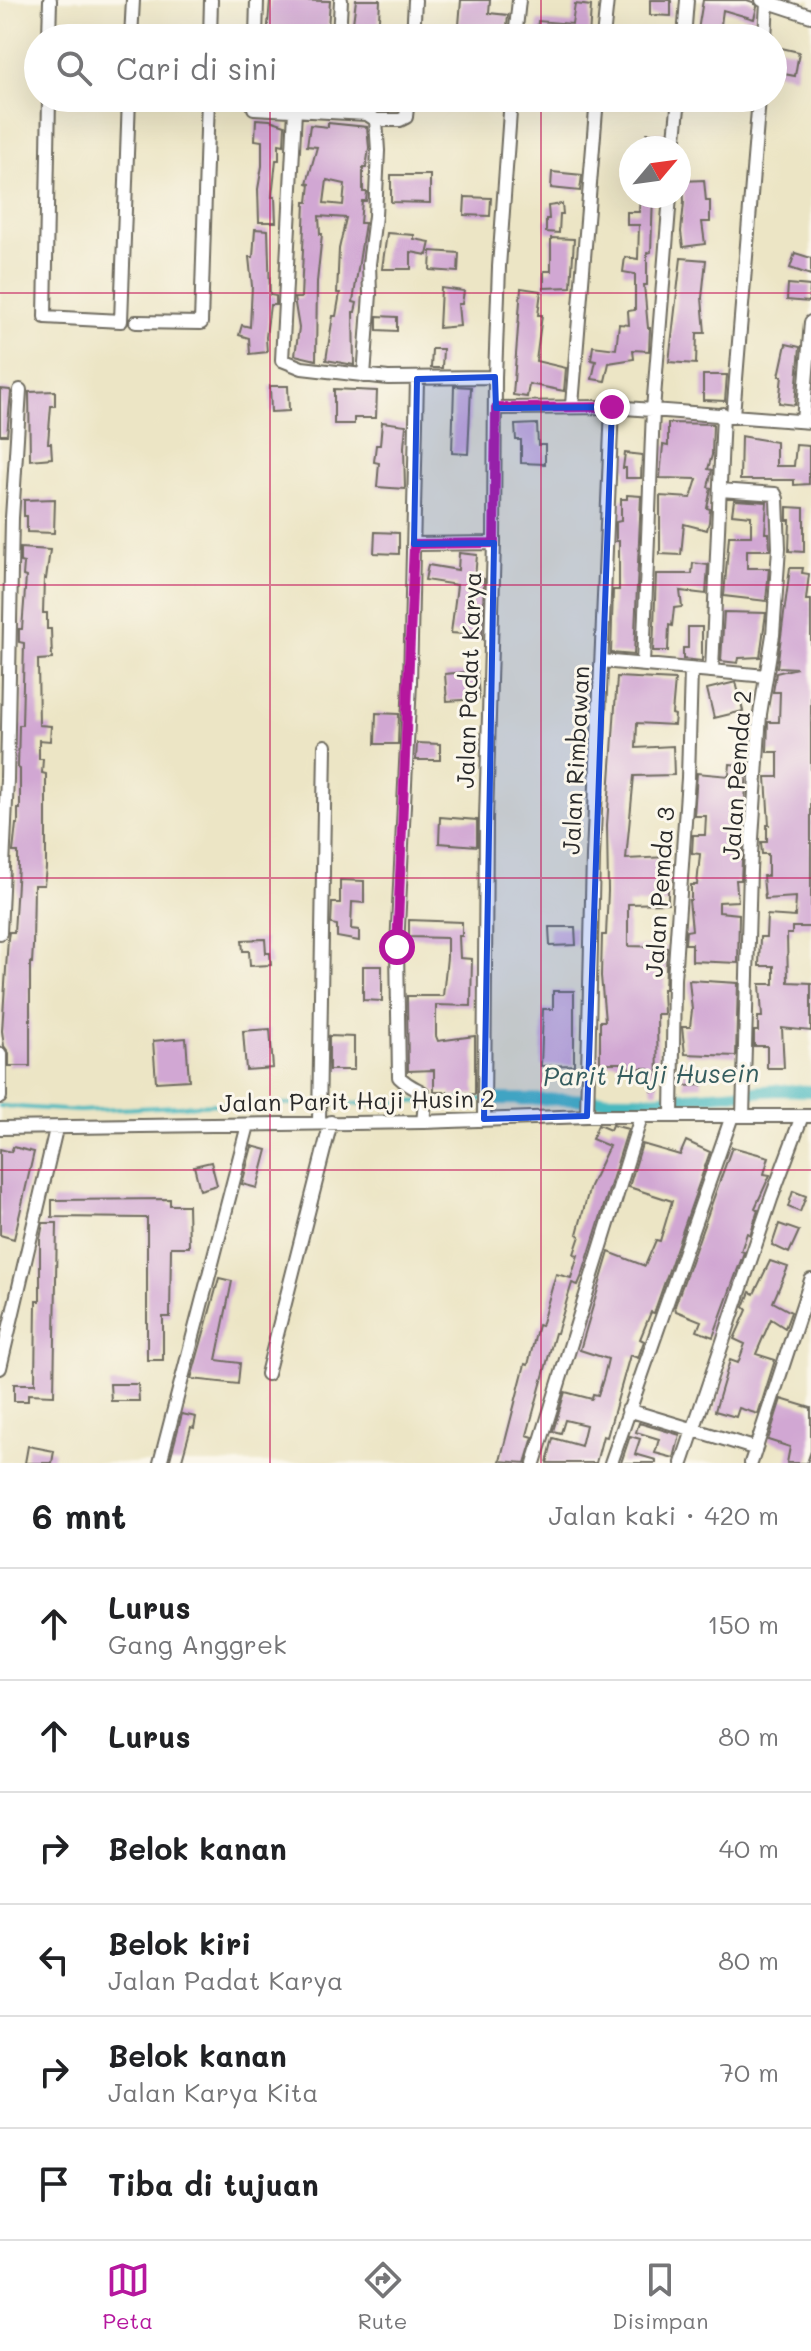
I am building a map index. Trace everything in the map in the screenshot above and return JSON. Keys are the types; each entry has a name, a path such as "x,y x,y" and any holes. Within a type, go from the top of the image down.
{"street":[{"path":"49,24 50,0"},
{"path":"132,24 133,0"},
{"path":"210,24 211,0"},
{"path":"256,24 257,0"},
{"path":"340,24 341,0"},
{"path":"414,24 415,0"},
{"path":"516,24 519,0"},
{"path":"604,24 607,0"},
{"path":"685,24 687,0"},
{"path":"765,24 765,1 799,5 811,16"},
{"path":"49,112 45,317 121,321 128,112"},
{"path":"136,322 201,323 208,112"},
{"path":"295,112 282,360 302,368 364,376 417,379 495,377"},
{"path":"309,112 367,114 376,120 387,121 406,117 407,112"},
{"name":"Jalan Padat Karya","path":"484,1113 495,377 510,112"},
{"path":"572,405 596,112"},
{"path":"675,136 678,112"},
{"path":"712,671 720,490 758,112"},
{"path":"364,376 369,264 375,216 376,120"},
{"path":"643,664 653,410 669,208"},
{"path":"496,408 572,405 807,421 811,322"},
{"path":"417,379 410,682 397,947 399,1077 425,1095 424,1118"},
{"path":"0,933 7,779 12,518 20,390"},
{"name":"Jalan Rimbawan","path":"587,1116 593,857 612,407"},
{"name":"Jalan Pemda 2","path":"611,1463 743,1098 751,855 760,714 774,620 779,548 775,494 720,490"},
{"path":"414,544 494,543"},
{"path":"602,661 766,676"},
{"name":"Jalan Pemda 3","path":"672,1116 674,979 686,809 691,670"},
{"path":"267,1374 323,1119 320,1094 325,746"},
{"path":"0,1054 0,1095"},
{"name":"Jalan Parit Haji Husin 2","path":"0,1128 248,1125 484,1113 641,1117 807,1116"},
{"path":"682,1463 771,1199 807,1116"},
{"path":"534,1463 641,1117"},
{"path":"160,1463 248,1125"},
{"path":"0,1368 56,1129"},
{"path":"751,1463 811,1280"},
{"path":"628,1410 754,1448"}],"highlighted area":[{"path":"495,377 496,408 612,407 587,1116 484,1119 494,543 414,544 417,379"}],"building":[{"path":"270,0 330,1 328,24 268,24"},
{"path":"356,0 380,0 379,24 353,24"},
{"path":"461,0 490,0 489,13 508,15 507,24 459,24"},
{"path":"650,0 671,0 671,16 650,15"},
{"path":"703,0 747,0 757,7 754,19 723,10 721,24 699,24"},
{"path":"575,4 591,6 590,24 572,24"},
{"path":"538,21 572,24 538,24"},
{"path":"787,49 799,52 795,76 787,75"},
{"path":"256,119 285,125 284,145 279,144 279,160 276,160 272,197 275,197 276,222 259,222 262,141 255,140"},
{"path":"328,123 367,127 369,148 366,168 363,168 363,192 367,192 366,201 362,201 360,223 365,223 353,302 357,303 353,312 354,365 326,360 340,293 337,293 339,249 346,218 319,216 322,234 317,282 316,360 295,355 299,328 294,298 301,298 305,202 308,202 310,184 307,183 317,147 307,146 310,125 328,127","holes":["327,180 345,184 343,205 324,203"]},
{"path":"647,133 666,133 666,136 647,136"},
{"path":"552,172 582,175 580,191 551,188"},
{"path":"391,175 430,175 430,203 391,202"},
{"path":"704,180 706,201 710,201 710,222 702,222 705,244 683,247 683,208 691,208 691,181"},
{"path":"465,197 491,198 490,216 464,215"},
{"path":"562,204 559,233 546,232 548,206"},
{"path":"639,208 653,208 651,252 647,253 647,285 644,285 650,328 649,351 633,350 634,359 609,363 605,381 592,379 596,361 591,360 593,346 616,349 619,324 629,325 628,311 635,310 635,274 623,272 625,257 638,259 639,225 627,225 627,212 639,212"},
{"path":"255,229 268,230 270,295 276,296 276,305 270,305 267,352 250,354 249,338 239,335 242,325 250,327 252,286 249,257 253,257"},
{"path":"387,233 414,235 414,239 430,242 427,255 411,252 411,269 382,269"},
{"path":"551,238 574,239 571,287 544,288 544,271 551,271"},
{"path":"431,251 459,253 458,272 430,270"},
{"path":"795,253 811,258 811,275 790,268"},
{"path":"681,258 706,260 702,298 705,333 697,333 696,364 669,362"},
{"path":"788,284 810,286 809,302 787,300"},
{"path":"441,288 464,291 462,304 458,304 460,326 439,328"},
{"path":"521,288 541,291 538,315 542,315 536,361 566,368 564,391 529,384 527,397 513,395"},
{"path":"377,316 397,317 397,331 377,330"},
{"path":"786,344 800,347 795,405 779,403 782,376 779,376"},
{"path":"432,349 443,349 442,368 431,368"},
{"path":"703,375 727,375 725,401 703,400"},
{"path":"270,386 288,386 289,411 271,412"},
{"path":"454,386 471,387 468,454 452,453"},
{"path":"0,389 11,392 7,435 0,435"},
{"path":"334,389 377,391 376,418 354,418 354,424 334,424"},
{"path":"55,391 48,443 51,443 52,458 30,460 29,392"},
{"path":"382,422 406,425 405,489 377,487 379,463 374,462 376,445 380,445"},
{"path":"668,423 713,424 712,455 708,469 712,470 708,487 711,488 707,508 710,509 709,522 707,530 684,524 681,555 660,554 660,496 691,498 697,479 660,478 663,445 668,446"},
{"path":"537,424 538,445 545,445 545,464 521,463 521,440 516,440 515,425"},
{"path":"741,436 776,442 776,466 794,466 796,445 809,446 809,484 794,485 794,480 740,480"},
{"path":"625,453 642,455 641,478 626,478 626,468 623,468"},
{"path":"627,495 641,496 634,655 611,653 613,590 619,590 616,522 621,521 621,499 627,499"},
{"path":"55,499 54,533 27,532 24,500"},
{"path":"734,500 767,502 765,533 769,533 770,550 747,550 747,568 769,568 766,601 724,596 729,536 751,536 751,516 732,514"},
{"path":"787,507 804,508 804,552 789,551 790,520 787,520"},
{"path":"375,532 399,533 399,554 374,553"},
{"path":"20,548 50,550 44,578 43,613 47,613 47,629 51,629 52,659 38,660 39,725 51,726 50,741 39,740 39,759 43,759 42,773 46,774 46,868 44,885 34,885 30,1066 9,1066 9,1053 4,1046 2,1031 8,938 9,932 14,932 18,866 18,852 13,852 20,809 19,725 22,725 24,643 19,642 19,629 22,629 26,577 23,576 24,563 20,562"},
{"path":"459,553 477,555 475,578 484,579 482,639 478,639 478,635 451,633 457,585 425,580 428,565 458,570"},
{"path":"693,563 708,565 706,594 680,591 682,607 674,608 672,626 669,625 668,651 653,651 656,574 692,574"},
{"path":"790,568 803,568 802,573 809,574 806,600 811,600 811,927 792,927 792,934 787,934 788,982 811,983 811,1031 782,1028 784,1068 767,1068 767,1046 754,1046 754,1031 758,1031 758,1017 762,1017 760,984 774,984 774,966 759,966 760,937 766,937 767,915 795,917 796,897 765,899 763,876 768,876 768,854 762,854 761,842 767,842 769,825 766,777 778,777 778,752 767,752 768,722 779,722 780,692 773,692 776,673 797,668 777,667"},
{"path":"724,612 766,613 760,657 739,658 738,663 721,661"},
{"path":"688,627 702,627 702,661 683,659 683,648 688,648"},
{"path":"477,671 479,699 447,701 445,674"},
{"path":"617,677 675,680 674,725 637,723 636,748 673,746 674,775 634,776 626,859 668,857 668,903 628,904 628,946 667,947 664,1014 657,1014 658,1091 652,1091 649,1068 628,1068 628,1063 600,1063 600,1021 605,1021 601,976 602,935 606,935 607,825"},
{"path":"736,682 743,711 714,718 707,689"},
{"path":"376,713 399,714 398,744 375,744"},
{"path":"417,743 440,744 440,760 416,760"},
{"path":"730,764 747,766 741,880 736,880 738,901 719,902 719,912 739,914 738,963 692,961 692,944 685,944 686,931 692,930 689,900 691,885 697,885 700,854 692,853 693,835 705,835 706,816 694,816 697,773 729,776"},
{"path":"440,817 477,820 477,846 439,843"},
{"path":"340,880 364,881 364,903 352,902 351,929 359,930 359,941 337,937 337,925 331,924 332,903 340,903"},
{"path":"409,920 462,922 460,958 472,959 471,1006 436,1005 436,1036 438,1041 475,1036 475,1094 451,1096 451,1092 434,1092 434,1070 408,1071 407,996 443,996 447,957 447,938 409,937"},
{"path":"549,927 575,927 576,945 550,946"},
{"path":"265,939 271,965 250,966 249,951 243,951 242,940"},
{"path":"363,966 382,966 382,1001 363,1000"},
{"path":"689,980 738,983 736,1056 685,1054 682,1027 690,1027 692,1010"},
{"path":"553,991 574,991 574,1065 541,1066 543,1009 553,1009"},
{"path":"270,1029 273,1068 246,1070 243,1031"},
{"path":"329,1036 354,1037 354,1070 329,1070"},
{"path":"186,1038 189,1080 156,1082 153,1041"},
{"path":"701,1070 702,1085 684,1086 683,1072"},
{"path":"598,1125 610,1130 612,1125 628,1129 583,1273 578,1285 572,1283 555,1333 527,1435 533,1437 525,1463 500,1461 525,1364 528,1365 556,1274 571,1278 578,1255 574,1254 580,1236 577,1234 590,1186 609,1146 592,1139"},
{"path":"686,1141 710,1152 654,1313 651,1312 640,1339 644,1341 638,1358 630,1355 607,1437 603,1436 596,1463 547,1463 553,1438 581,1446 586,1425 565,1420 561,1433 553,1431 565,1392 592,1399 593,1394 598,1395 604,1376 608,1359 580,1350 609,1252 645,1266 656,1240 660,1241 672,1201 629,1187 642,1144 680,1155"},
{"path":"252,1146 267,1150 257,1188 242,1184"},
{"path":"13,1147 34,1152 14,1239 0,1235 0,1149 11,1152"},
{"path":"732,1147 769,1157 764,1174 770,1175 755,1208 758,1210 750,1235 747,1233 741,1251 744,1252 713,1337 697,1331 701,1321 676,1311 675,1306"},
{"path":"211,1162 217,1185 200,1190 194,1166"},
{"path":"793,1191 806,1196 800,1212 788,1207"},
{"path":"170,1199 170,1205 188,1205 189,1247 171,1247 170,1317 163,1317 163,1360 147,1360 147,1218 52,1217 52,1200"},
{"path":"43,1223 57,1223 54,1395 28,1394 28,1401 14,1401 14,1384 35,1384 36,1301 40,1301"},
{"path":"779,1224 799,1231 789,1253 772,1245"},
{"path":"770,1261 788,1267 773,1302 791,1312 785,1328 771,1319 756,1354 775,1360 758,1414 739,1408 736,1417 715,1411 730,1360 738,1363 745,1344 734,1339 747,1310 744,1307"},
{"path":"219,1278 232,1281 216,1360 240,1363 238,1384 191,1379"},
{"path":"110,1384 138,1384 139,1401 111,1401"},
{"path":"781,1399 811,1408 811,1451 807,1463 787,1463 790,1447 768,1440"},
{"path":"182,1414 196,1417 194,1428 191,1427 181,1463 169,1463"},
{"path":"639,1423 680,1435 674,1458 655,1453 659,1439 636,1432"},
{"path":"630,1436 640,1439 635,1454 656,1460 656,1463 621,1463"},
{"path":"28,1446 54,1451 52,1463 25,1463"}],"waterway":[{"name":"Parit Haji Husein","path":"491,1099 648,1100 778,1090 811,1091"},
{"path":"0,1106 79,1111 218,1104 491,1099"}],"route":[{"path":"397,947 414,544 494,543 496,408 612,407"}]}
